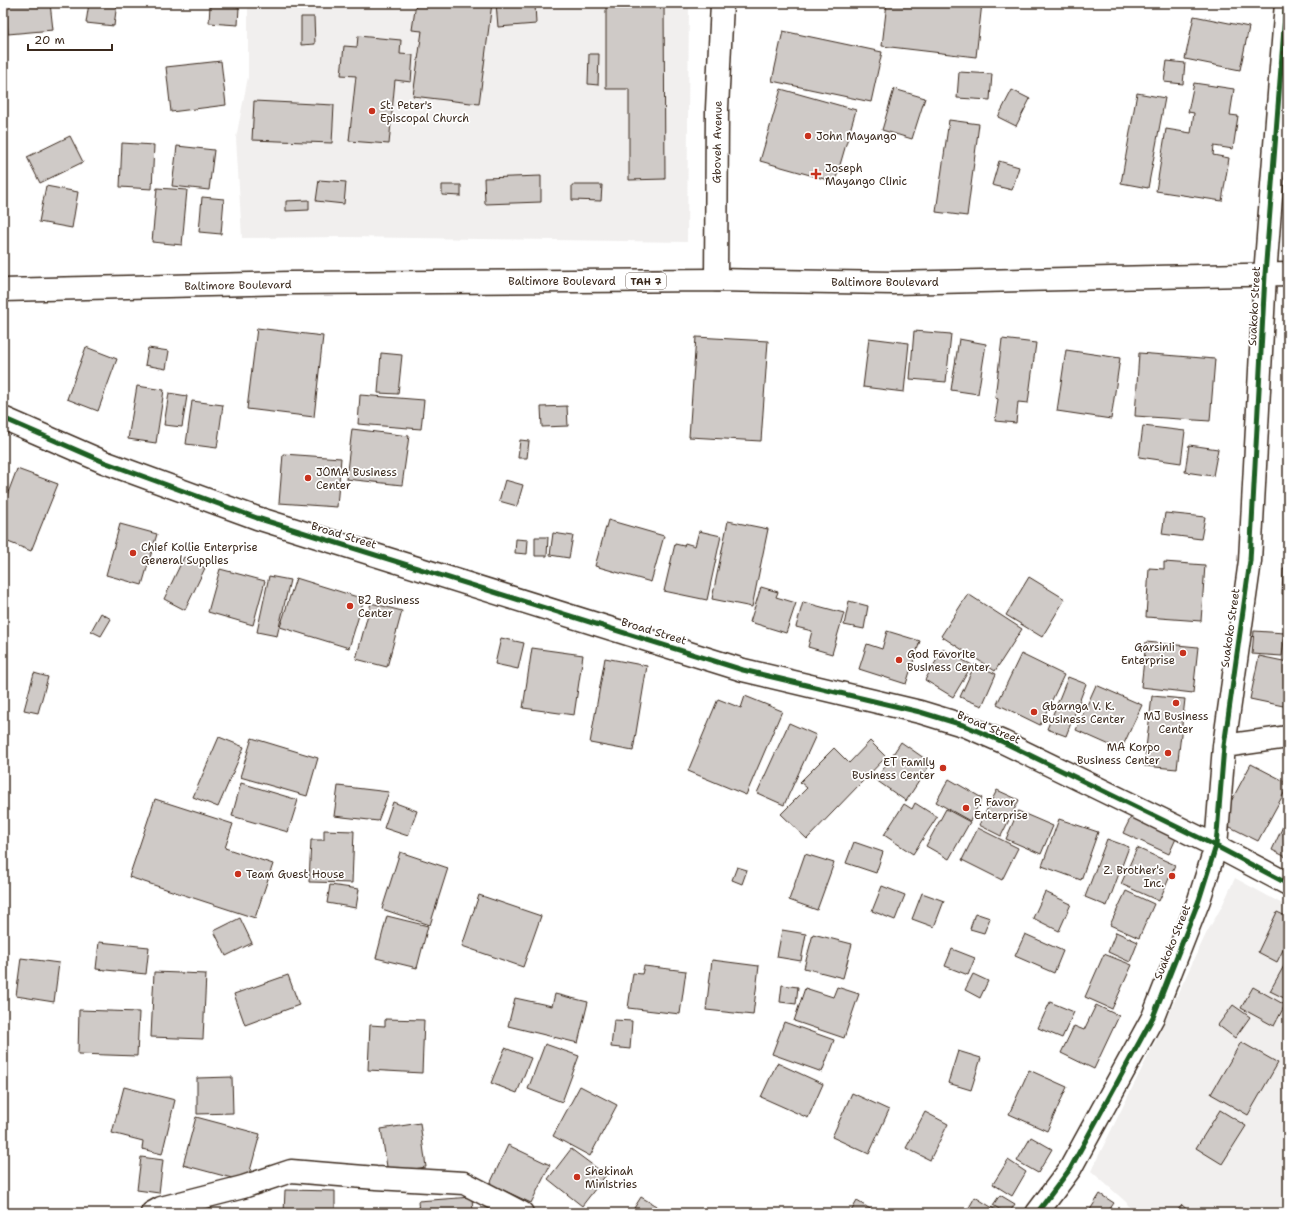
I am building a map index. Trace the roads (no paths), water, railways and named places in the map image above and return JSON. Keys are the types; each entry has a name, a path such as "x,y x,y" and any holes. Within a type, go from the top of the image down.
{"main road":[{"name":"Gboveh Avenue","path":"716,280 717,109 722,3"},
{"name":"Suakoko Street","path":"1037,1213 1070,1169 1153,1017 1199,900 1216,846 1224,746 1250,561 1266,275 1286,3"},
{"name":"Baltimore Boulevard","path":"3,290 289,283 716,280 893,283 1288,274"},
{"name":"Broad Street","path":"3,418 104,462 257,518 743,670 920,712 966,726 1216,846 1288,884"},
{"path":"1224,746 1288,737"},
{"path":"152,1213 161,1208 243,1187 291,1171 376,1178 464,1182 522,1213"}],"place":[{"name":"St. Peter's Episcopal Church","path":"372,111"},
{"name":"John Mayango","path":"808,136"},
{"name":"Joseph Mayango Clinic","path":"816,174"},
{"name":"JOMA Business Center","path":"308,478"},
{"name":"Chief Kollie Enterprise General Supplies","path":"133,553"},
{"name":"B2 Business Center","path":"350,606"},
{"name":"Garsinii Enterprise","path":"1183,653"},
{"name":"God Favorite Business Center","path":"899,660"},
{"name":"MJ Business Center","path":"1176,703"},
{"name":"Gbarnga V. K. Business Center","path":"1034,712"},
{"name":"MA Korpo Business Center","path":"1168,753"},
{"name":"ET Family Business Center","path":"943,768"},
{"name":"P. Favor Enterprise","path":"966,808"},
{"name":"Team Guest House","path":"238,874"},
{"name":"Z. Brother's Inc.","path":"1172,876"},
{"name":"Shekinah Ministries","path":"577,1177"}]}
